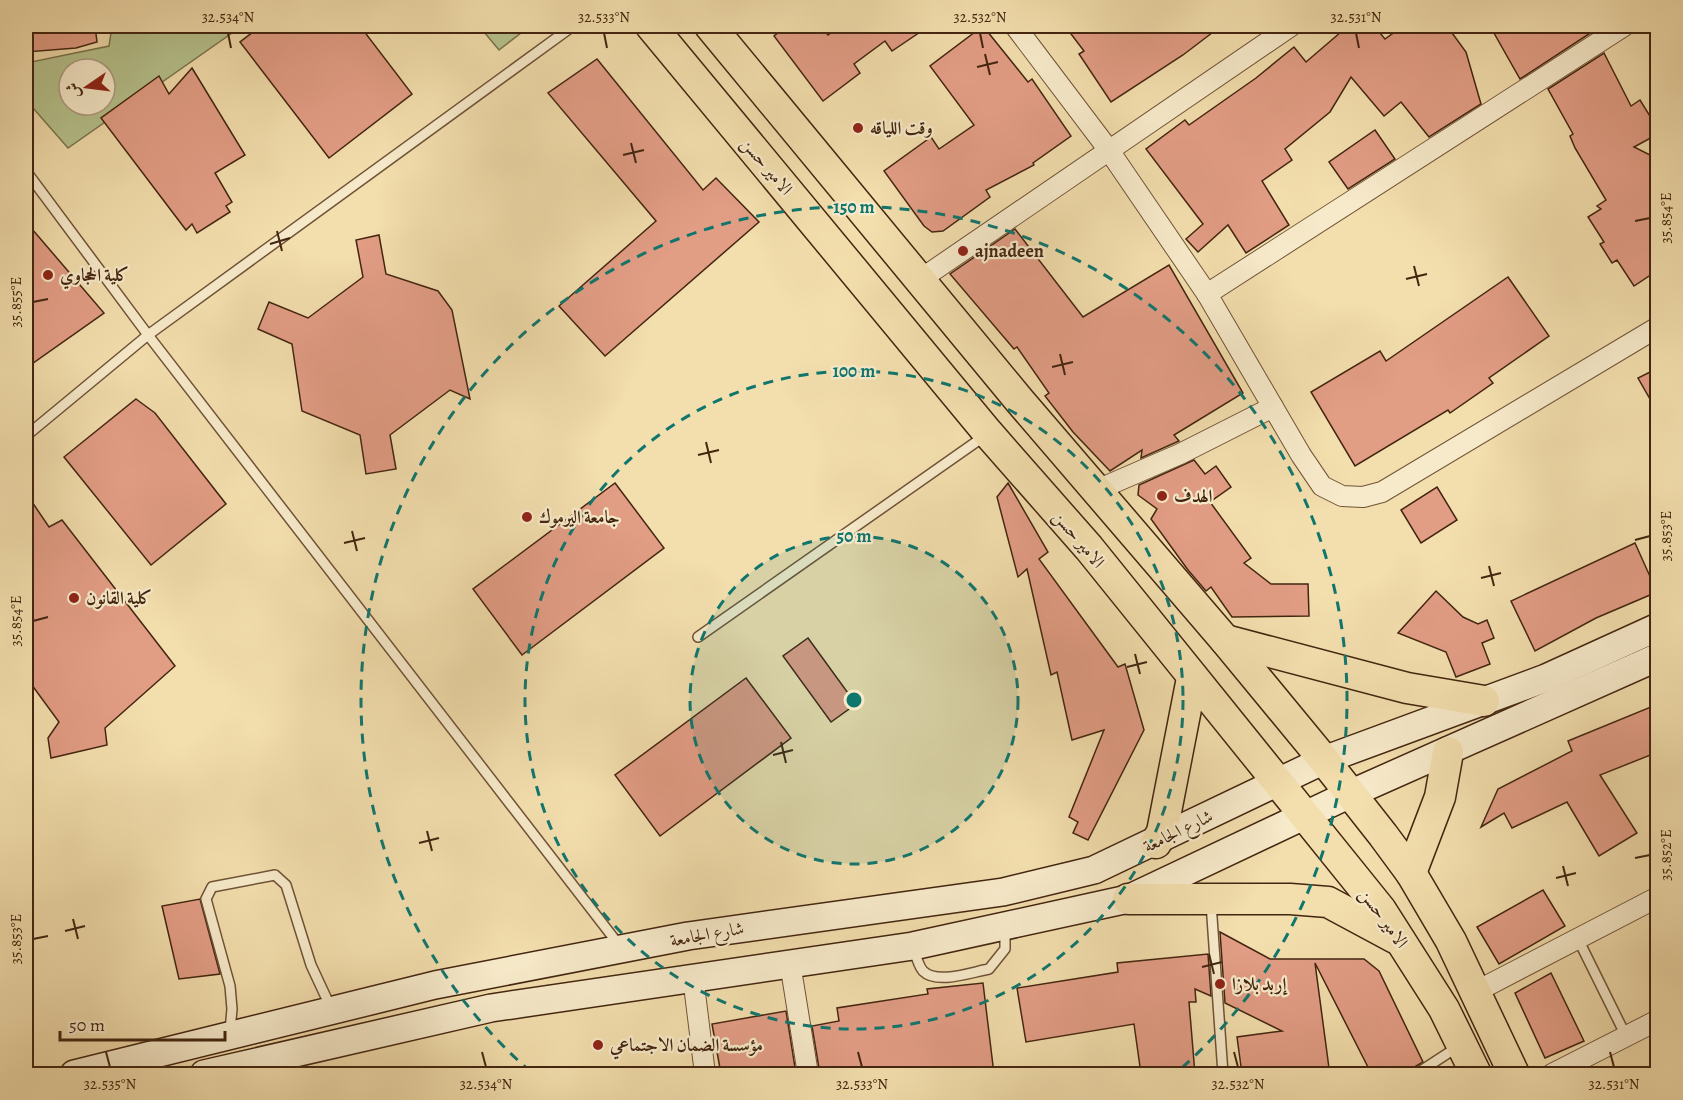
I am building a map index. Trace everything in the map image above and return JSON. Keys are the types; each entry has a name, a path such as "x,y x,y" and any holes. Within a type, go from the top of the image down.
{"main road":[{"name":"الامير حسن","path":"651,26 988,433 1089,548 1302,816 1381,910 1404,944 1476,1074"},
{"path":"710,26 1225,640 1324,760 1411,873 1451,941 1514,1074"},
{"name":"شارع الجامعة","path":"74,1074 435,986 784,921 878,911 1003,892 1095,870 1156,843 1324,760 1546,678 1658,627"},
{"path":"1225,640 1407,688 1484,701"},
{"path":"1128,899 1350,794 1658,657"},
{"path":"1156,843 1162,832 1192,678"},
{"path":"1411,873 1440,797 1448,752"},
{"path":"204,1074 491,1008 913,946 1128,899 1290,899 1328,902 1404,944"}],"street":[{"path":"1015,26 1108,149 1207,294 1322,486 1342,496 1363,497 1382,492 1658,327"},
{"path":"1207,294 1624,26"},
{"path":"921,279 952,260 1282,28"},
{"path":"1097,490 1180,454 1273,407"},
{"path":"1475,992 1658,897"},
{"path":"789,963 808,1074"},
{"path":"693,977 705,1074"},
{"path":"1552,1074 1658,1020"}],"lane":[{"path":"26,436 148,335 573,26"},
{"path":"26,171 148,335 622,950"},
{"path":"698,637 988,433"},
{"path":"229,1035 232,1009 230,986 207,907 207,892 212,887 265,876 275,875 282,878 292,900 311,965 332,1010"},
{"path":"1210,898 1223,1074"},
{"path":"913,946 920,967 930,975 939,977 989,969 1005,950 1005,927"},
{"path":"1578,939 1626,1036"},
{"path":"1416,1074 1461,1045"}],"green space":[{"path":"112,26 242,26 117,114 117,57 57,57 57,117 112,117 68,148 26,100 26,63 109,46"},
{"path":"479,26 530,26 499,50"}],"building":[{"path":"26,26 95,26 97,42 76,48 26,52"},
{"path":"261,26 360,26 412,94 329,158 240,42"},
{"path":"787,26 821,26 828,35 841,26 929,26 892,51 885,41 854,64 860,73 823,101 774,36"},
{"path":"983,26 1028,82 1032,79 1071,136 1033,163 1034,165 986,190 990,197 943,231 932,232 924,226 884,171 931,137 939,149 974,125 930,66"},
{"path":"1065,26 1221,26 1183,55 1111,102 1079,54 1084,51"},
{"path":"1348,26 1374,26 1385,39 1403,26 1447,26 1466,52 1481,104 1429,137 1401,102 1384,116 1351,77 1330,112 1285,149 1292,160 1262,181 1289,225 1246,253 1228,225 1198,252 1186,239 1203,224 1146,149 1185,120 1189,125 1256,78 1294,47 1306,62"},
{"path":"1490,26 1588,26 1592,32 1520,79"},
{"path":"1604,53 1631,106 1640,100 1658,129 1658,134 1634,147 1658,159 1658,270 1634,286 1617,260 1612,263 1600,244 1604,242 1588,217 1601,209 1597,206 1606,200 1575,148 1570,136 1573,134 1548,89"},
{"path":"597,59 703,190 716,178 759,222 605,356 559,306 656,221 548,93"},
{"path":"192,68 245,155 215,173 232,202 226,206 230,212 197,233 192,224 186,230 101,118 117,117 117,106 159,76 169,94"},
{"path":"1375,130 1395,159 1348,189 1329,162"},
{"name":"كلية الحجاوي","path":"26,222 104,313 26,368"},
{"path":"1015,229 1083,317 1169,265 1243,393 1174,435 1179,441 1141,458 1142,450 1110,471 1073,432 1045,396 1049,393 1017,347 1014,349 950,274"},
{"path":"379,235 386,274 438,291 452,310 470,399 450,390 390,435 396,469 366,474 360,435 302,411 292,344 258,329 269,302 308,318 363,277 356,240"},
{"path":"1508,277 1549,336 1489,378 1493,383 1450,413 1448,410 1355,466 1311,392 1380,351 1386,361"},
{"path":"1658,368 1658,413 1638,378"},
{"path":"136,399 155,413 226,504 151,565 64,457"},
{"path":"1194,460 1205,474 1216,466 1231,487 1210,502 1251,558 1244,563 1271,584 1308,584 1309,616 1232,617 1211,587 1206,591 1188,570 1151,519 1157,509 1138,495 1139,485"},
{"path":"615,483 664,548 522,655 473,589"},
{"path":"1008,483 1048,552 1039,559 1118,667 1125,664 1144,730 1088,840 1073,833 1078,822 1069,817 1104,730 1072,740 1057,672 1051,675 1027,569 1018,577 997,497"},
{"path":"1437,487 1457,520 1421,543 1401,510"},
{"name":"كلية القانون","path":"26,493 49,527 62,520 175,666 105,728 107,745 51,758 48,738 59,722 26,677"},
{"path":"1635,543 1657,592 1596,618 1535,651 1511,601"},
{"path":"1436,591 1463,617 1478,624 1487,620 1494,638 1482,643 1490,664 1456,677 1446,652 1398,633"},
{"path":"808,638 856,704 831,722 783,656"},
{"path":"746,678 791,738 660,836 615,775"},
{"path":"1658,704 1658,752 1600,775 1637,833 1599,856 1567,802 1512,828 1504,813 1481,827 1498,789 1572,751 1568,741"},
{"path":"1543,890 1565,926 1499,964 1477,927"},
{"path":"200,899 220,974 179,979 162,906"},
{"path":"1220,932 1270,959 1364,959 1379,971 1423,1062 1413,1068 1371,1073 1315,963 1329,1068 1278,1074 1242,1074 1237,1037 1282,1031 1225,1003"},
{"path":"1208,954 1211,996 1195,989 1196,1002 1189,1002 1195,1074 1141,1074 1134,1024 1026,1042 1017,988 1118,972 1117,963"},
{"path":"1551,973 1584,1041 1545,1058 1515,993"},
{"path":"983,983 994,1074 820,1074 812,1026 839,1021 837,1008 928,994 927,989"},
{"path":"786,1011 796,1074 721,1074 712,1024"}],"place":[{"name":"وقت اللياقه","path":"858,128"},
{"name":"ajnadeen","path":"963,251"},
{"name":"كلية الحجاوي","path":"48,275"},
{"name":"الهدف","path":"1162,496"},
{"name":"جامعة اليرموك","path":"527,517"},
{"name":"كلية القانون","path":"74,598"},
{"name":"إربد بلازا","path":"1220,984"},
{"name":"مؤسسة الضمان الاجتماعي","path":"598,1045"}]}
